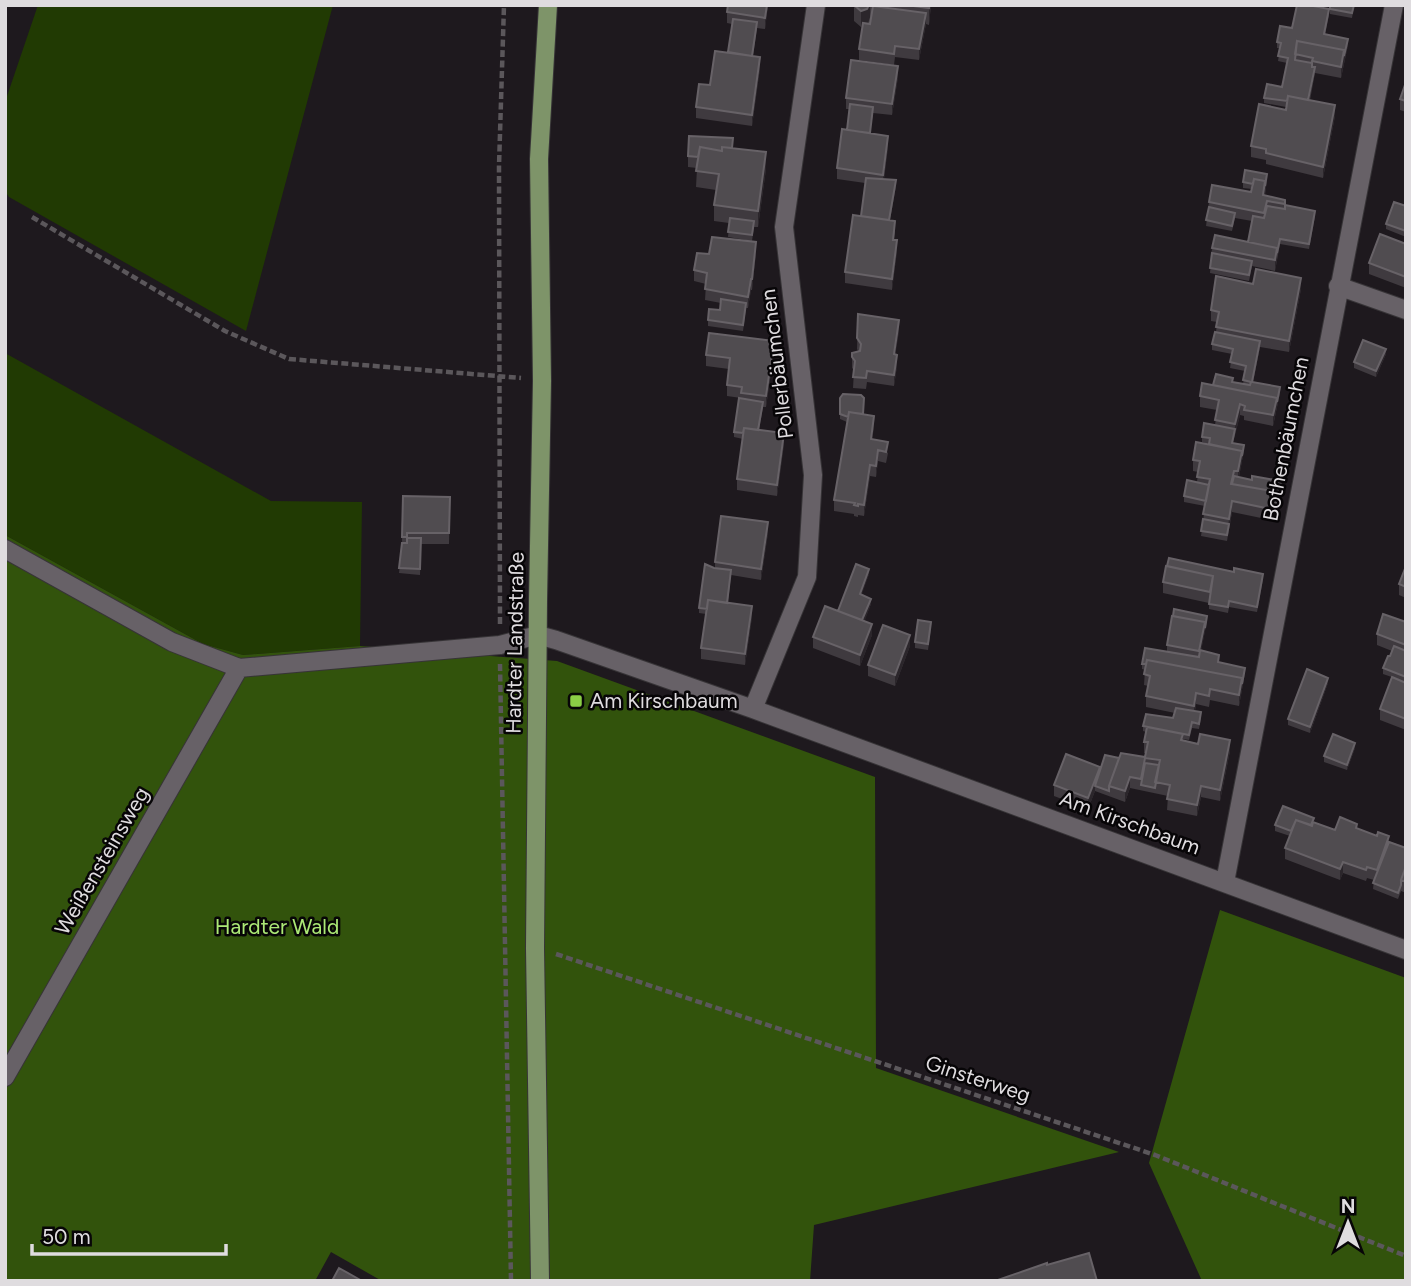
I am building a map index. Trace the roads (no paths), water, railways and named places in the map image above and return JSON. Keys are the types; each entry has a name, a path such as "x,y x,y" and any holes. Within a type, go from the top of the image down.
{"main road":[{"name":"Hardter Landstraße","path":"540,1281 535,948 542,381 540,159 548,5"}],"street":[{"name":"Pollerbäumchen","path":"753,709 807,577 813,475 784,227 816,5"},
{"name":"Bothenbäumchen","path":"1225,882 1394,5"},
{"path":"1339,286 1406,310"},
{"path":"5,549 172,642 239,668 500,645 538,635"},
{"name":"Am Kirschbaum","path":"538,635 620,661 753,709 1406,950"},
{"name":"Weißensteinsweg","path":"5,1077 239,668"}],"place":[{"name":"Am Kirschbaum","path":"576,701"}],"park label":[{"name":"Hardter Wald","path":"277,927"}]}
